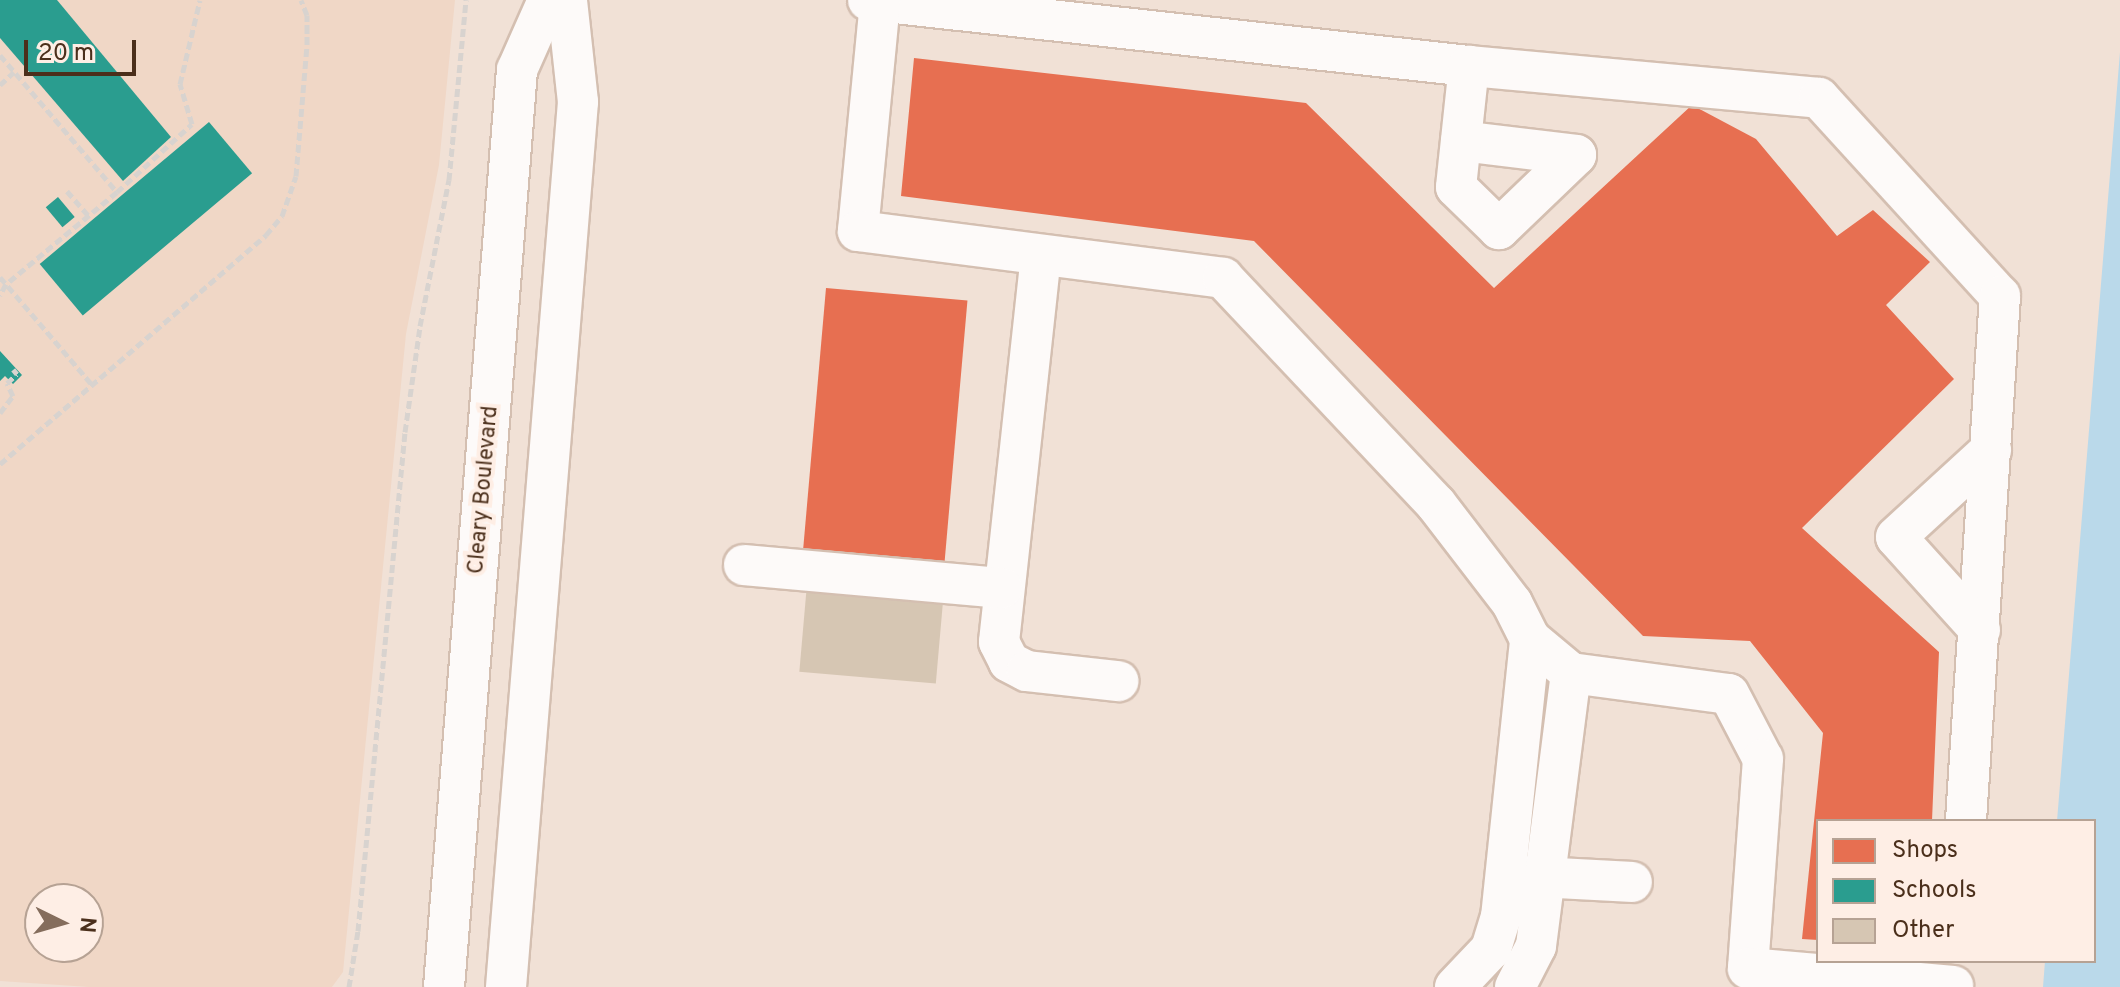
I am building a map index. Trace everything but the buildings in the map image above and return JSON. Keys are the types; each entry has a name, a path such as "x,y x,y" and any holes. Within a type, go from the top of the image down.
{"street":[{"name":"Cleary Boulevard","path":"444,987 517,70 548,0"},
{"path":"506,987 578,102 567,0"},
{"path":"1954,978 1748,968 1763,759 1729,694 1571,673 1530,639 1512,603 1436,504 1223,278 858,231 874,1 1469,66 1819,98 2000,296 1966,819"},
{"path":"1461,141 1469,66"},
{"path":"1041,255 1002,588 999,642 1009,662 1027,671 1118,681"},
{"path":"1980,630 1896,537 1991,450"},
{"path":"744,565 1002,588"},
{"path":"1455,987 1491,949 1501,917 1530,639"},
{"path":"1515,987 1536,946 1571,673"},
{"path":"1505,874 1632,882"}],"path":[{"path":"0,295 6,284 117,192 192,124 180,84 200,0"},
{"path":"0,464 266,235 282,216 291,195 297,161 307,45 307,15 301,0"},
{"path":"349,987 357,945 405,432 420,326 449,180 466,0"},
{"path":"0,55 117,192"},
{"path":"0,85 14,72"},
{"path":"67,191 88,215"},
{"path":"0,277 93,386"},
{"path":"0,413 13,396 7,383 17,374 13,369"},
{"path":"100,370 105,376"}],"shaded area":[{"path":"0,0 455,0 439,165 406,334 343,972 332,987 89,987 0,981"}],"water":[{"path":"2120,52 2120,987 2043,987 2045,963 2096,963 2096,819 2057,819"}]}
